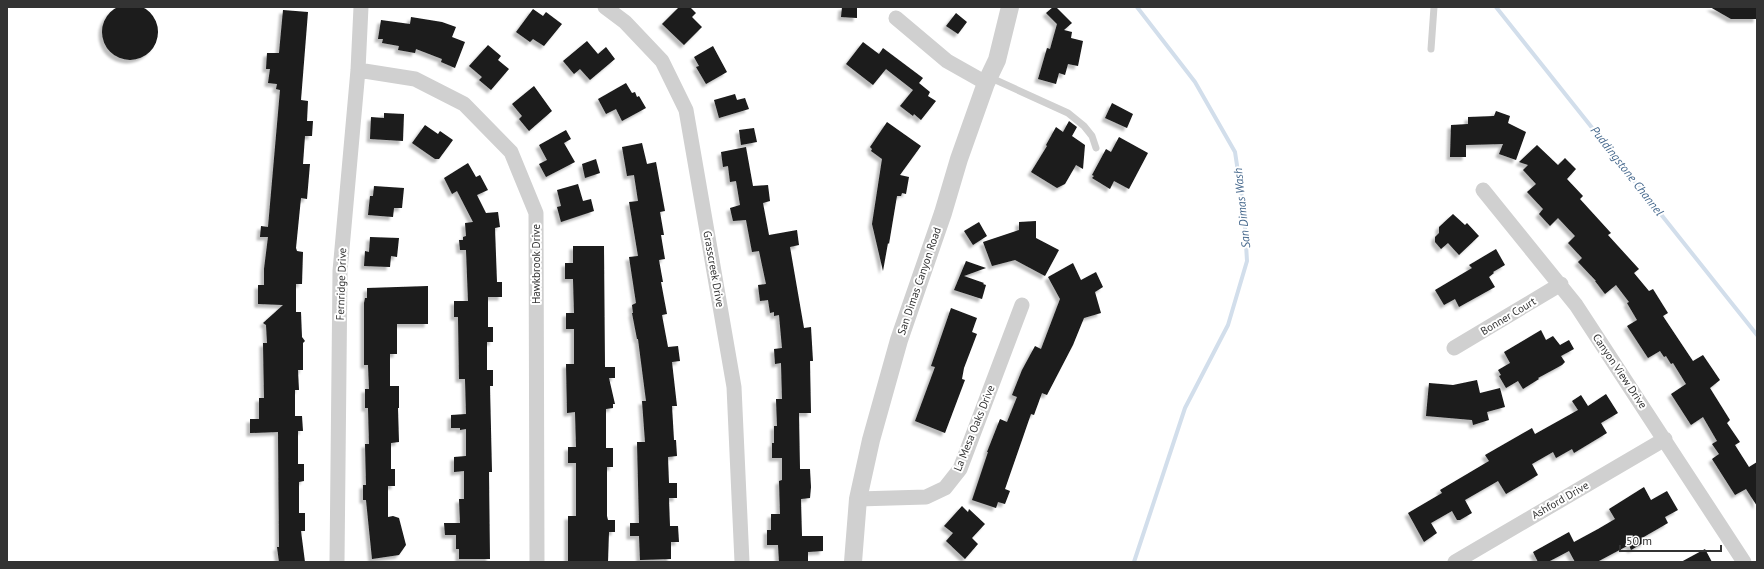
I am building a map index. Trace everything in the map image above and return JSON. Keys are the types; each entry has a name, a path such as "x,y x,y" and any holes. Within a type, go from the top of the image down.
{"street":[{"name":"Fernridge Drive","path":"337,562 340,271 358,70 361,7"},
{"name":"Grasscreek Drive","path":"605,7 625,22 662,61 686,110 734,387 742,562"},
{"name":"San Dimas Canyon Road","path":"853,562 858,499 871,440 898,340 988,80 997,60 1010,7"},
{"path":"896,18 947,61 988,80"},
{"name":"Hawkbrook Drive","path":"358,70 415,79 464,104 511,152 536,213 537,562"},
{"name":"Canyon View Drive","path":"1483,190 1561,284 1665,439 1744,562"},
{"name":"Bonner Court","path":"1454,348 1561,284"},
{"name":"La Mesa Oaks Drive","path":"858,499 926,497 945,488 960,469 1022,305"},
{"name":"Ashford Drive","path":"1455,562 1665,439"}],"lane":[{"path":"1431,49 1434,7"},
{"path":"988,80 1068,113 1084,126 1092,136 1096,148"}],"building":[{"path":"130,4 145,9 153,17 158,32 153,47 145,55 130,60 115,55 107,47 102,32 107,17 115,9"},
{"path":"679,7 690,7 696,13 692,17 702,27 684,45 662,24"},
{"path":"842,7 857,7 857,18 841,17"},
{"path":"1053,7 1056,7 1072,23 1064,30 1072,32 1071,38 1083,41 1078,66 1068,64 1065,75 1059,73 1056,84 1038,79 1047,48 1050,49 1057,24 1046,13"},
{"path":"1710,7 1757,7 1757,19 1731,19"},
{"path":"533,9 543,16 546,12 562,24 544,46 533,39 530,42 516,32"},
{"path":"283,10 308,12 301,100 308,101 307,121 313,121 312,136 305,136 303,164 310,164 307,199 301,198 296,248 297,251 303,252 302,284 296,284 296,312 301,312 302,337 305,341 303,343 303,370 298,370 299,390 295,390 295,416 302,416 303,431 298,431 298,464 304,464 304,481 299,482 299,513 305,513 305,531 301,531 305,562 279,562 277,547 279,547 278,432 250,433 250,419 259,419 259,398 264,398 263,343 267,343 266,325 263,323 283,305 258,304 258,285 264,285 264,269 268,237 260,237 261,226 268,227 280,90 276,89 277,84 268,83 270,69 266,69 267,53 279,53"},
{"path":"956,13 967,22 958,34 946,26"},
{"path":"411,17 442,22 456,27 452,37 465,42 455,68 441,62 442,59 416,49 415,53 398,50 399,46 382,43 383,39 378,39 381,20 410,24"},
{"path":"587,41 598,54 606,47 615,59 590,80 580,69 574,74 563,61"},
{"path":"863,42 879,54 883,48 923,78 919,83 930,92 928,96 936,101 921,120 900,106 913,90 886,69 873,85 846,64"},
{"path":"488,45 501,56 498,60 509,69 491,90 479,80 482,77 469,66"},
{"path":"713,46 727,72 706,84 696,67 699,66 694,57"},
{"path":"626,83 632,93 635,92 637,97 639,96 646,108 622,121 616,109 606,114 598,99"},
{"path":"534,86 552,111 529,131 519,119 522,116 512,104"},
{"path":"735,94 737,100 745,98 749,109 719,118 714,100"},
{"path":"1112,103 1133,114 1127,128 1105,118"},
{"path":"1496,111 1510,116 1508,123 1526,132 1516,160 1499,154 1503,144 1466,145 1466,157 1450,157 1451,125 1468,124 1468,117 1494,116"},
{"path":"384,113 404,114 403,141 370,139 371,117 384,118"},
{"path":"1069,121 1077,127 1072,136 1085,145 1083,169 1076,165 1065,184 1057,188 1031,172 1047,146 1046,145 1056,127 1063,132"},
{"path":"887,122 921,146 900,175 909,177 906,194 902,193 901,196 897,196 883,271 872,224 882,159 871,151 872,149 870,147"},
{"path":"425,125 438,134 440,131 453,140 439,159 435,159 412,143"},
{"path":"754,128 757,142 741,145 739,130"},
{"path":"566,130 571,139 564,143 575,162 546,177 539,164 547,160 539,145"},
{"path":"1119,137 1148,153 1129,189 1114,181 1110,189 1092,178 1094,176 1092,175 1106,149 1111,152"},
{"path":"642,143 647,164 656,162 665,211 660,212 664,235 661,235 665,259 659,260 663,282 661,282 667,314 662,315 668,347 678,346 680,361 672,362 677,406 672,406 674,440 676,440 677,456 668,457 669,483 677,483 677,498 669,498 670,526 678,526 679,542 671,542 671,559 640,560 639,536 630,536 630,523 639,523 637,442 645,442 642,401 646,401 638,339 632,313 632,305 636,303 629,257 638,256 629,202 638,201 634,175 627,176 622,147"},
{"path":"1537,145 1558,165 1565,158 1576,169 1567,179 1583,196 1580,199 1611,233 1608,235 1639,269 1634,273 1649,291 1653,289 1668,313 1663,316 1693,361 1703,355 1720,380 1710,388 1730,420 1727,423 1740,442 1735,445 1749,467 1757,462 1757,506 1746,489 1735,495 1712,459 1719,454 1712,444 1717,441 1703,417 1691,425 1671,394 1686,384 1673,363 1671,364 1666,356 1664,357 1660,351 1648,358 1627,326 1637,320 1627,303 1629,302 1616,285 1605,294 1596,281 1578,262 1582,258 1568,243 1575,236 1558,218 1550,226 1539,214 1543,209 1527,192 1536,184 1523,170 1528,165 1519,162"},
{"path":"746,147 753,186 768,185 770,201 763,203 769,235 797,230 799,245 790,247 804,328 811,327 813,361 810,361 811,413 799,413 800,469 810,469 811,487 810,498 801,499 802,536 823,536 823,551 808,552 808,562 779,562 778,545 767,545 767,530 771,530 771,514 780,514 779,481 782,480 782,458 772,458 772,443 774,443 774,426 777,426 776,399 782,399 781,363 775,364 774,349 782,348 779,315 774,316 774,312 770,313 768,300 760,301 758,285 766,284 759,251 752,252 746,220 733,221 730,208 740,205 736,181 730,182 728,166 723,167 721,152"},
{"path":"596,159 600,173 585,178 582,164"},
{"path":"468,163 476,177 480,175 488,190 477,195 486,213 498,212 500,227 495,228 497,282 502,282 502,297 488,297 488,327 493,327 493,342 487,342 487,370 493,370 493,386 490,386 492,472 489,472 490,559 459,559 459,549 456,549 456,535 445,535 444,523 460,523 459,499 464,499 464,471 454,472 454,457 466,456 466,429 460,430 460,428 451,428 451,415 466,414 465,379 459,379 458,317 454,317 454,301 468,301 466,250 460,250 459,240 463,240 463,237 466,236 465,223 473,222 457,191 452,194 444,178"},
{"path":"578,184 583,201 591,199 594,211 561,222 557,207 561,206 557,190"},
{"path":"374,186 404,188 402,208 394,208 393,217 368,215 370,196 373,196"},
{"path":"1453,214 1465,225 1467,223 1479,236 1459,255 1448,243 1441,249 1435,242 1435,237 1439,233 1439,227"},
{"path":"1036,221 1036,238 1059,250 1045,276 1015,260 992,266 983,242 1019,230 1019,222"},
{"path":"979,222 987,236 973,245 964,231"},
{"path":"370,237 399,238 397,257 391,256 390,267 364,266 365,251 369,252"},
{"path":"573,246 604,246 605,367 615,367 615,378 609,378 615,404 613,404 613,408 606,409 606,448 613,448 613,467 607,467 607,516 608,520 615,520 615,532 609,532 608,562 568,562 568,516 576,516 576,463 568,463 568,447 576,447 575,412 567,413 566,364 574,364 574,329 566,329 566,313 574,313 573,279 565,279 565,263 573,263"},
{"path":"1496,249 1505,265 1493,272 1494,273 1489,277 1495,287 1459,307 1455,299 1444,305 1435,290 1472,268 1469,265"},
{"path":"966,261 986,268 964,276 986,285 982,299 954,290"},
{"path":"1073,263 1081,280 1096,272 1103,287 1095,292 1101,313 1084,318 1073,345 1047,395 1042,393 1034,415 1031,414 1005,489 1010,491 1005,504 998,502 996,508 972,500 987,452 1000,419 1007,422 1017,397 1012,395 1022,370 1035,346 1041,349 1060,299 1048,277"},
{"path":"428,286 428,324 397,324 397,354 390,354 390,386 399,386 399,442 391,443 391,469 395,469 395,486 388,486 388,517 393,516 399,518 406,545 399,555 372,559 366,500 363,500 363,485 366,485 365,444 369,444 368,408 365,408 365,389 369,389 368,365 364,365 364,303 365,298 367,298 367,288"},
{"path":"951,308 977,318 972,332 977,334 964,368 962,379 965,380 945,433 915,421 935,367 931,366"},
{"path":"1541,330 1546,340 1553,336 1560,345 1569,340 1574,349 1561,356 1565,362 1562,365 1538,378 1539,379 1523,389 1518,381 1506,388 1499,376 1501,375 1498,370 1510,363 1504,352"},
{"path":"1477,380 1480,393 1500,388 1505,407 1487,412 1489,420 1473,425 1472,420 1426,416 1429,383 1453,385"},
{"path":"1606,394 1618,413 1601,423 1607,433 1574,453 1572,449 1556,458 1553,452 1532,464 1538,475 1506,494 1498,481 1465,500 1472,513 1460,520 1457,520 1452,511 1431,523 1437,533 1424,542 1408,513 1442,493 1440,490 1489,461 1485,455 1532,428 1535,434 1578,410 1572,401 1581,395 1588,406"},
{"path":"1644,487 1651,500 1667,491 1678,510 1665,517 1668,523 1642,538 1645,542 1631,550 1629,545 1597,562 1575,562 1569,551 1548,562 1538,562 1533,552 1569,532 1574,542 1598,529 1615,519 1609,509"},
{"path":"962,506 968,512 969,509 985,524 972,538 978,544 965,559 946,541 953,533 944,526"},
{"path":"1705,549 1712,562 1681,562"}],"waterway":[{"name":"San Dimas Wash","path":"1134,562 1185,408 1228,325 1247,261 1244,211 1235,152 1195,82 1137,7"},
{"name":"Puddingstone Channel","path":"1496,7 1757,335"}]}
